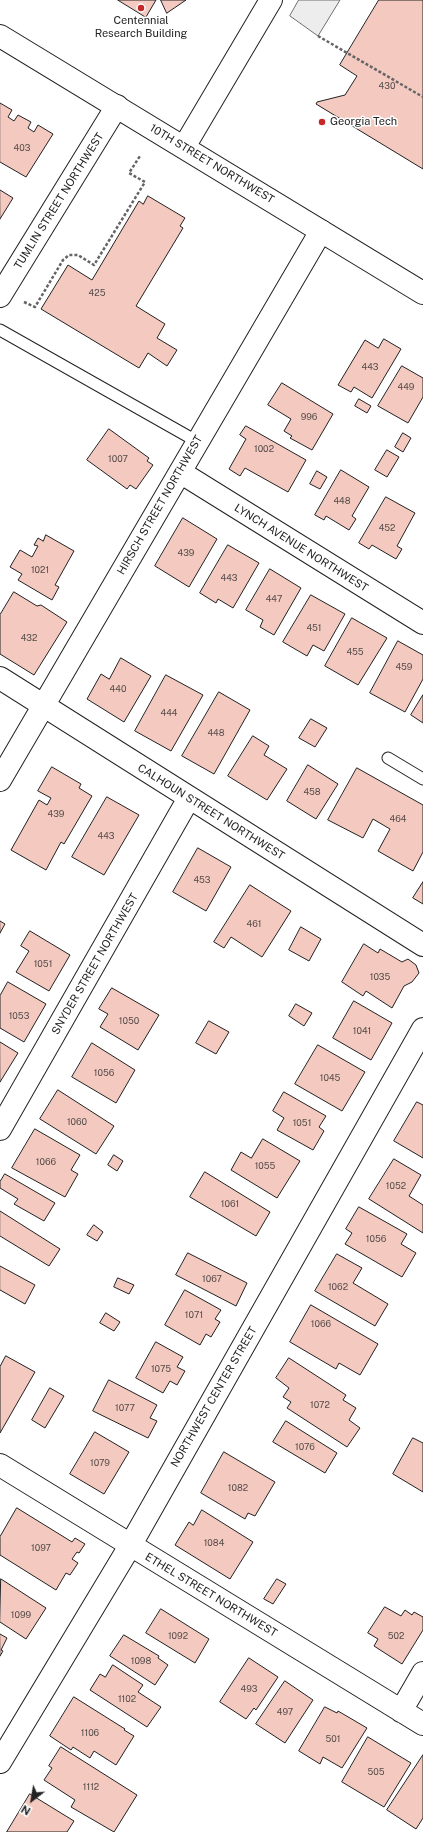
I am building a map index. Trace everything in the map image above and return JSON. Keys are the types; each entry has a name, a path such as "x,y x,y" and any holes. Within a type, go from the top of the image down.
{"street":[{"path":"184,147 271,0"},
{"name":"10TH STREET NORTHWEST","path":"0,36 118,106 423,293"},
{"name":"TUMLIN STREET NORTHWEST","path":"0,296 118,106"},
{"name":"HIRSCH STREET NORTHWEST","path":"0,780 321,231"},
{"name":"LYNCH AVENUE NORTHWEST","path":"180,472 423,623"},
{"name":"CALHOUN STREET NORTHWEST","path":"0,678 43,707 423,945"},
{"name":"SNYDER STREET NORTHWEST","path":"0,1129 189,798"},
{"name":"NORTHWEST CENTER STREET","path":"0,1762 130,1546 423,1029"},
{"name":"ETHEL STREET NORTHWEST","path":"0,1465 423,1724"},
{"path":"401,1711 423,1673"}],"lane":[{"path":"0,330 198,442"},
{"path":"388,758 423,779"}],"path":[{"path":"318,36 423,97"},
{"path":"23,301 34,307 63,260 69,255 78,255 94,265 145,182 130,173 140,156"}],"shaded area":[{"path":"299,0 340,0 318,36 290,16"}],"building":[{"name":"Centennial Research Building","path":"118,0 156,0 146,17"},
{"name":"Centennial Research Building","path":"161,0 186,0 167,13"},
{"path":"379,0 423,0 423,169 316,104 317,102 345,95 357,76 340,65"},
{"path":"0,103 12,110 8,117 14,121 18,115 31,122 28,128 34,132 38,125 53,134 26,177 0,162"},
{"path":"0,190 13,198 0,219"},
{"path":"148,196 185,218 180,226 183,228 136,306 165,324 157,338 177,350 167,366 148,353 139,368 41,309 68,265 92,280 139,201 143,204"},
{"path":"384,339 401,349 372,398 354,387 351,392 338,385 365,340 378,348"},
{"path":"402,366 423,378 423,397 408,423 378,406"},
{"path":"282,383 333,414 312,450 290,438 292,436 284,431 291,419 268,405"},
{"path":"359,399 371,406 367,413 355,406"},
{"path":"246,426 306,460 288,492 245,468 240,476 229,469 246,439 240,435"},
{"path":"109,429 149,458 147,461 153,465 136,489 130,485 127,489 87,460"},
{"path":"403,433 411,438 403,452 395,447"},
{"path":"387,450 399,457 387,477 375,470"},
{"path":"341,470 369,487 352,516 356,519 349,530 326,516 324,520 315,515"},
{"path":"317,471 327,477 320,489 310,484"},
{"path":"386,497 415,513 397,546 402,549 396,559 372,545 369,549 359,543"},
{"path":"183,518 217,539 189,587 155,566"},
{"path":"46,535 74,551 55,585 59,587 52,600 18,580 22,574 10,567 20,550 32,557 38,546 34,545 38,538 43,541"},
{"path":"228,545 259,563 233,608 218,599 216,603 200,593"},
{"path":"270,569 301,588 274,635 260,627 263,620 246,610"},
{"path":"14,592 37,606 41,605 67,622 34,675 0,654 0,615"},
{"path":"311,595 345,614 324,651 313,645 307,656 283,642"},
{"path":"352,618 387,638 358,685 325,666"},
{"path":"398,641 423,655 423,679 405,712 370,693"},
{"path":"121,658 151,676 124,722 87,699 101,674 109,679"},
{"path":"166,675 203,695 171,751 135,731"},
{"path":"219,692 250,710 214,774 182,756"},
{"path":"423,695 423,723 411,715"},
{"path":"311,719 327,728 315,747 299,738"},
{"path":"253,736 269,746 264,755 287,769 267,800 228,776"},
{"path":"308,765 338,784 316,819 287,801"},
{"path":"52,767 81,784 79,788 92,796 64,844 61,842 46,870 11,850 39,800 47,805 51,798 38,791"},
{"path":"357,768 423,805 423,852 413,871 378,851 390,829 373,819 363,838 328,820"},
{"path":"107,797 139,815 104,875 72,857"},
{"path":"198,848 231,867 206,911 173,892"},
{"path":"423,882 423,904 413,898"},
{"path":"250,885 291,911 262,957 231,937 224,948 214,942"},
{"path":"0,921 5,924 0,933"},
{"path":"301,927 321,939 309,961 289,950"},
{"path":"30,931 70,955 49,991 16,972 29,951 21,946"},
{"path":"364,944 378,953 380,949 402,962 408,959 416,965 419,973 412,982 404,986 392,1008 366,991 363,996 342,982"},
{"path":"8,982 46,1004 24,1042 0,1028 0,996"},
{"path":"112,988 159,1015 138,1050 100,1027 108,1014 99,1009"},
{"path":"354,1001 392,1023 371,1060 333,1038"},
{"path":"296,1004 312,1013 304,1026 289,1016"},
{"path":"209,1021 229,1032 216,1054 196,1043"},
{"path":"0,1042 18,1053 0,1082"},
{"path":"92,1043 135,1070 116,1103 72,1077"},
{"path":"318,1045 365,1072 342,1111 295,1084"},
{"path":"58,1090 114,1126 96,1154 40,1119"},
{"path":"284,1092 326,1116 319,1127 324,1131 313,1150 277,1130 284,1118 273,1111"},
{"path":"417,1102 423,1105 423,1158 394,1141"},
{"path":"35,1129 80,1155 71,1170 78,1174 65,1197 12,1168"},
{"path":"263,1139 300,1161 277,1198 231,1170 241,1152 251,1158"},
{"path":"114,1155 123,1161 117,1171 108,1165"},
{"path":"394,1159 421,1175 409,1196 423,1205 423,1233 369,1199"},
{"path":"205,1172 270,1212 256,1236 190,1197"},
{"path":"5,1174 55,1203 44,1221 14,1204 18,1199 0,1188 0,1182"},
{"path":"359,1207 407,1234 401,1244 416,1253 402,1277 345,1244 352,1233 346,1229"},
{"path":"0,1211 60,1249 49,1266 0,1236"},
{"path":"94,1225 103,1232 97,1241 87,1235"},
{"path":"188,1253 247,1283 236,1306 176,1275"},
{"path":"337,1254 362,1268 353,1283 388,1304 375,1326 315,1291"},
{"path":"0,1266 35,1285 25,1304 0,1290"},
{"path":"118,1278 134,1285 129,1294 114,1287"},
{"path":"185,1290 221,1310 215,1319 220,1322 211,1337 206,1334 200,1345 165,1325"},
{"path":"311,1305 378,1344 360,1375 339,1363 336,1369 290,1342"},
{"path":"106,1313 120,1322 114,1331 100,1323"},
{"path":"156,1342 183,1357 177,1367 185,1371 177,1385 170,1381 163,1393 136,1378"},
{"path":"6,1356 35,1372 0,1433 0,1367"},
{"path":"289,1358 346,1395 343,1400 356,1408 349,1420 360,1428 347,1447 287,1408 291,1402 283,1397 289,1388 276,1378"},
{"path":"109,1380 157,1405 150,1418 157,1421 148,1438 93,1411"},
{"path":"50,1388 64,1396 45,1428 32,1420"},
{"path":"286,1421 337,1453 325,1473 273,1442"},
{"path":"95,1432 129,1452 104,1494 70,1474"},
{"path":"413,1438 423,1443 423,1492 393,1474"},
{"path":"224,1452 275,1482 255,1516 248,1513 245,1519 201,1493"},
{"path":"17,1508 72,1542 75,1538 85,1544 79,1553 77,1552 72,1559 78,1563 70,1575 66,1573 56,1590 0,1555 0,1537"},
{"path":"202,1510 253,1542 230,1579 175,1545 189,1522 193,1525"},
{"path":"1,1579 46,1608 26,1639 0,1622"},
{"path":"277,1579 286,1584 273,1604 264,1599"},
{"path":"385,1607 401,1616 405,1610 412,1615 414,1612 423,1617 423,1630 402,1664 374,1646 378,1639 368,1633"},
{"path":"161,1609 209,1639 195,1663 146,1633"},
{"path":"0,1634 7,1638 1,1650 3,1651 0,1656"},
{"path":"124,1635 159,1656 158,1658 168,1665 155,1685 110,1656"},
{"path":"249,1658 278,1677 256,1710 254,1708 246,1719 220,1702"},
{"path":"113,1665 143,1685 138,1692 161,1707 147,1727 90,1690 100,1674 105,1677"},
{"path":"285,1681 313,1700 285,1743 256,1724"},
{"path":"74,1697 134,1736 116,1765 94,1751 90,1758 73,1747 71,1750 50,1736"},
{"path":"325,1707 337,1713 338,1711 367,1728 342,1768 323,1757 320,1764 299,1751"},
{"path":"368,1737 411,1763 384,1807 342,1782"},
{"path":"61,1747 137,1795 114,1832 71,1807 75,1800 44,1780 52,1768 49,1766"},
{"path":"423,1755 423,1818 416,1829 387,1810"},
{"path":"30,1794 74,1821 67,1832 7,1832"}],"place":[{"name":"Centennial Research Building","path":"141,8"},
{"name":"Georgia Tech","path":"322,122"}]}
